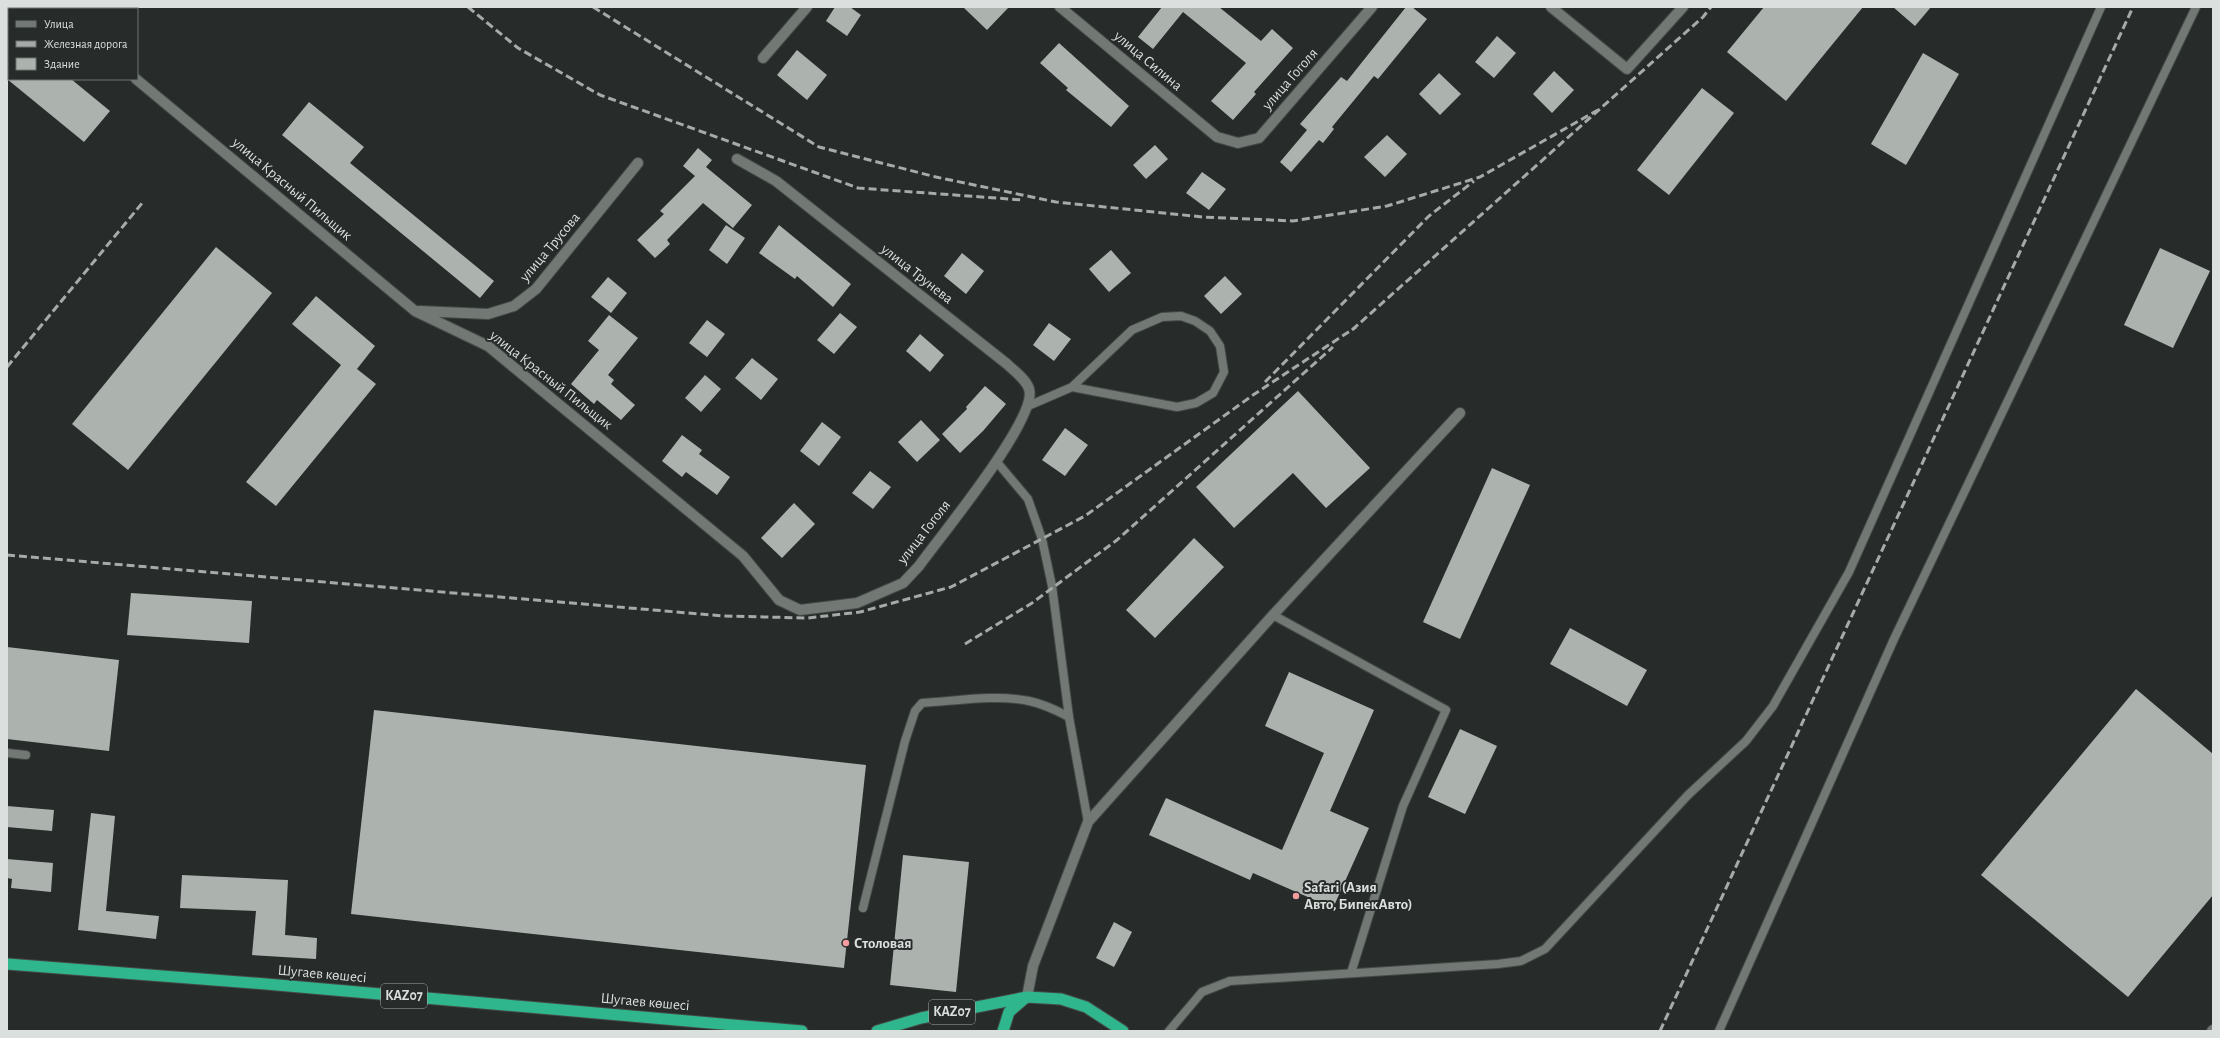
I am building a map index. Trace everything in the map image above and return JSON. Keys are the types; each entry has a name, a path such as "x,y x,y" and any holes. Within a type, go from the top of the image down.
{"highway":[{"name":"Шугаев көшесі","path":"7,964 266,984 802,1031"},
{"name":"KAZ07","path":"877,1031 921,1018 1027,997 1061,999 1086,1007 1123,1031"},
{"path":"1003,1031 1009,1012 1027,997"}],"street":[{"path":"762,58 807,7"},
{"name":"улица Силина","path":"1060,7 1217,137"},
{"name":"улица Гоголя","path":"1217,137 1238,143 1259,138 1372,7"},
{"path":"1551,7 1627,68 1682,7"},
{"name":"улица Красный Пильщик","path":"137,80 415,311 488,346 743,556 779,600 800,610 831,607"},
{"name":"улица Трунева","path":"737,159 776,181 1006,364 1023,380 1029,390 1028,406 1013,438"},
{"name":"улица Трусова","path":"415,311 488,314 514,306 536,289 638,163"},
{"path":"1027,997 1033,966 1088,822 1273,615 1460,413"},
{"name":"улица Гоголя","path":"831,607 857,603 903,582 919,566 1013,438"}],"lane":[{"path":"1169,1031 1202,992 1230,981 1498,964 1521,961 1545,949 1688,795 1746,741 1768,712 1849,572 2101,7"},
{"path":"1719,1031 1894,639 2196,7"},
{"path":"1028,406 1072,386 1132,330 1162,317 1181,316 1195,321 1210,331 1220,346 1224,372 1213,393 1196,403 1177,407 1072,386"},
{"path":"996,462 1028,499 1042,539 1052,586 1069,717 1088,822"},
{"path":"1273,615 1446,710 1403,806 1351,973"},
{"path":"863,908 905,741 915,711 922,703 984,699 1028,701 1047,706 1069,717"},
{"path":"7,753 26,755"}],"building":[{"path":"835,7 850,7 861,15 847,36 826,21"},
{"path":"963,7 1009,7 987,30"},
{"path":"1162,7 1219,7 1261,41 1272,29 1293,48 1254,92 1256,94 1233,120 1211,101 1246,63 1183,12 1153,49 1138,37"},
{"path":"1406,7 1412,7 1427,19 1378,79 1374,76 1332,127 1334,129 1323,143 1319,140 1291,172 1280,162 1307,130 1300,124 1341,77 1347,81"},
{"path":"1764,7 1863,7 1786,101 1727,52"},
{"path":"1893,7 1931,7 1915,26"},
{"path":"1497,36 1516,53 1494,78 1475,62"},
{"path":"1059,43 1129,106 1111,127 1066,90 1068,88 1040,63"},
{"path":"797,50 827,75 807,100 777,75"},
{"path":"1923,53 1959,74 1906,165 1871,144"},
{"path":"1554,71 1574,90 1552,113 1533,94"},
{"path":"1439,73 1461,94 1440,115 1419,94"},
{"path":"8,80 72,80 110,111 84,142"},
{"path":"1702,88 1734,113 1669,195 1637,170"},
{"path":"309,102 364,147 350,163 494,281 480,298 282,135"},
{"path":"1387,135 1407,154 1385,177 1364,157"},
{"path":"1155,145 1168,159 1146,179 1133,165"},
{"path":"698,148 712,160 706,167 752,205 733,228 703,203 667,240 670,244 655,258 637,240 664,214 660,211 695,176 683,166"},
{"path":"1202,172 1226,189 1209,210 1186,193"},
{"path":"726,225 745,238 727,264 709,250"},
{"path":"779,225 851,284 833,307 797,276 795,279 759,253"},
{"path":"216,247 272,293 128,470 72,424"},
{"path":"2160,248 2210,271 2173,348 2124,325"},
{"path":"1111,250 1131,273 1109,292 1089,269"},
{"path":"962,253 984,271 966,294 944,276"},
{"path":"1225,276 1242,294 1221,314 1204,296"},
{"path":"608,277 627,293 611,313 591,297"},
{"path":"316,296 375,346 357,369 376,384 276,506 246,482 341,365 292,324"},
{"path":"840,313 857,327 834,354 817,340"},
{"path":"609,315 638,338 608,375 614,380 611,384 635,405 621,420 597,400 594,404 571,384 599,350 588,341"},
{"path":"707,320 725,334 707,357 689,343"},
{"path":"1049,323 1071,339 1054,361 1033,345"},
{"path":"920,334 944,355 930,372 906,351"},
{"path":"752,358 778,379 761,400 735,378"},
{"path":"705,375 721,389 701,412 685,398"},
{"path":"985,386 1006,404 983,431 960,453 942,434 967,409 966,407"},
{"path":"1298,391 1370,468 1326,508 1293,473 1234,528 1196,487"},
{"path":"921,420 940,440 917,462 898,442"},
{"path":"822,422 841,437 819,466 800,451"},
{"path":"1065,428 1088,445 1065,476 1042,460"},
{"path":"682,435 702,450 699,454 730,477 717,495 686,472 682,477 662,461"},
{"path":"1492,468 1530,485 1460,639 1423,622"},
{"path":"870,471 891,487 873,509 852,493"},
{"path":"794,503 815,524 782,558 761,538"},
{"path":"1194,538 1224,567 1155,638 1126,610"},
{"path":"131,593 252,601 249,643 127,635"},
{"path":"1570,628 1647,670 1627,706 1550,664"},
{"path":"7,647 119,660 109,751 7,739"},
{"path":"1289,672 1374,710 1330,811 1369,828 1333,908 1253,873 1250,880 1149,835 1166,798 1282,850 1324,753 1265,726"},
{"path":"2136,689 2213,754 2213,895 2128,997 1981,875"},
{"path":"374,710 866,765 844,968 351,914"},
{"path":"1460,729 1497,746 1465,814 1428,797"},
{"path":"7,806 54,810 52,831 7,827"},
{"path":"91,813 115,816 106,911 159,916 156,939 78,930"},
{"path":"903,855 969,862 956,992 890,985"},
{"path":"7,859 53,863 51,892 11,888 12,879 7,878"},
{"path":"182,875 288,880 285,935 317,938 316,959 252,955 256,911 180,908"},
{"path":"1114,922 1132,932 1114,967 1096,958"}],"railway":[{"path":"468,7 518,48 600,95 858,188 1023,200"},
{"path":"593,7 819,147 936,177 1056,202 1203,217 1293,221 1387,206 1480,177 1598,110"},
{"path":"1352,330 1703,17 1711,7"},
{"path":"1660,1031 2133,7"},
{"path":"1265,382 1429,216 1474,181"},
{"path":"7,367 143,202"},
{"path":"7,555 724,616 808,618 860,612 951,587 1085,516 1253,395 1356,327"},
{"path":"965,644 1032,603 1117,540 1333,347"}],"place":[{"name":"Safari (Азия Авто, БипекАвто)","path":"1296,896"},
{"name":"Столовая","path":"846,943"}]}
